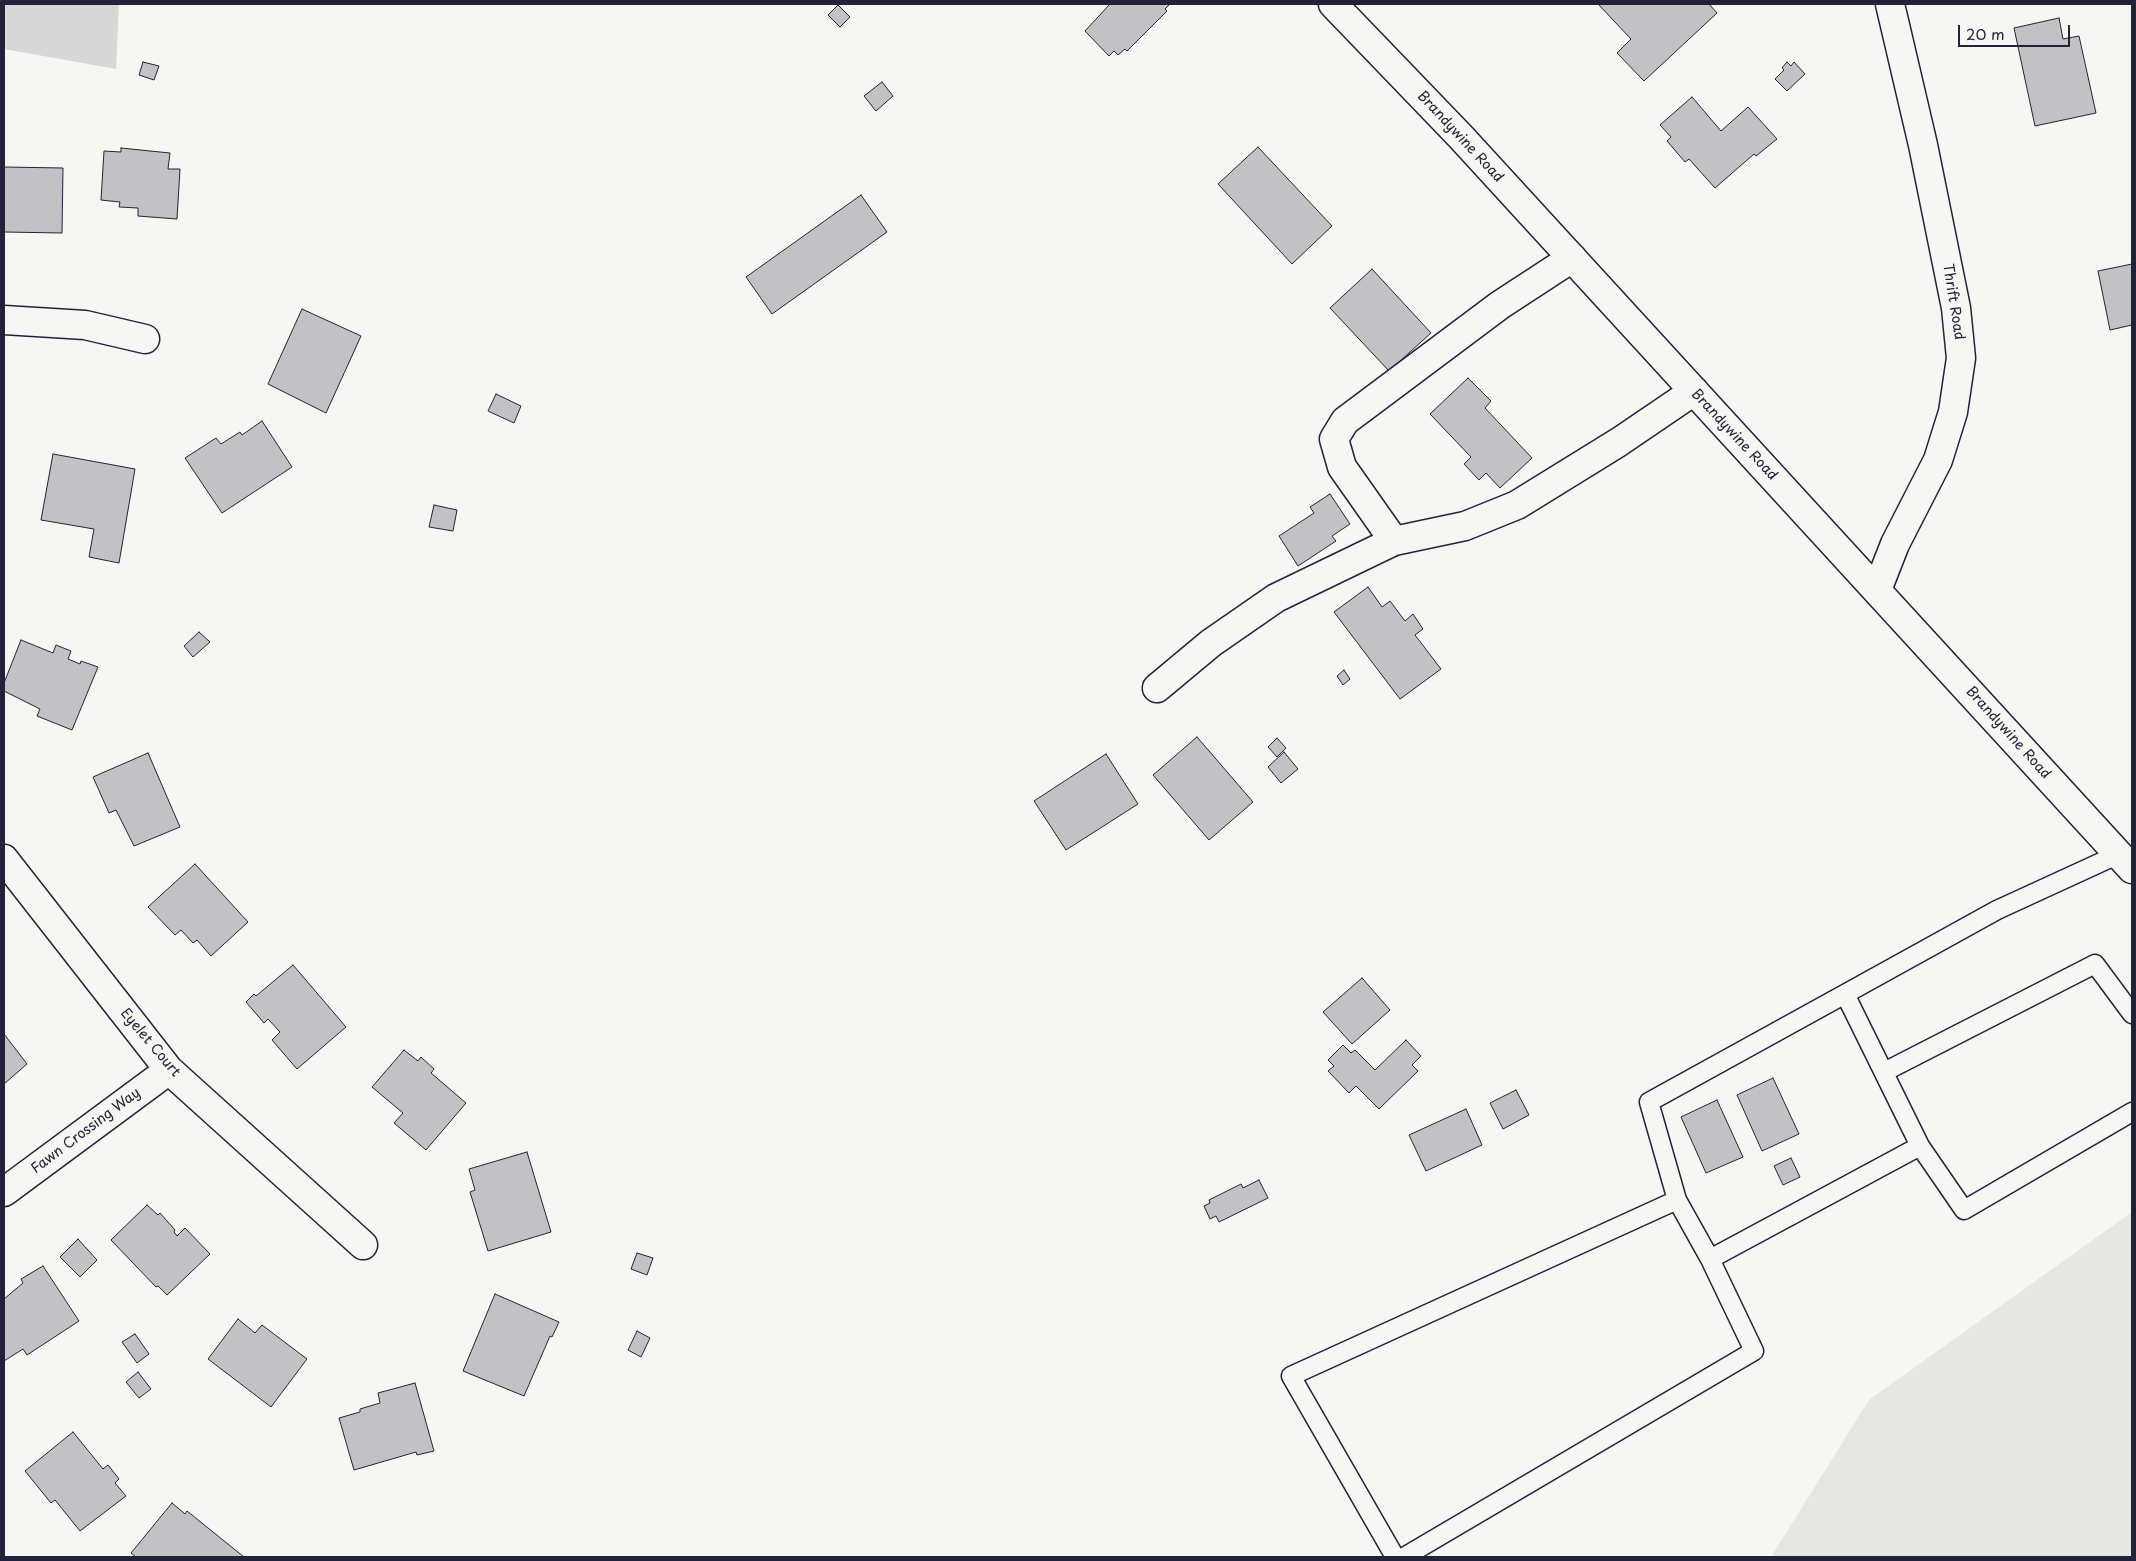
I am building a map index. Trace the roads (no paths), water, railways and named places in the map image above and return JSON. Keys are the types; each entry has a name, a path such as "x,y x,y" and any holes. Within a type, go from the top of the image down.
{"street":[{"name":"Brandywine Road","path":"1333,4 1572,258 2126,861"},
{"name":"Thrift Road","path":"1877,590 1895,544 1938,460 1953,412 1961,358 1954,298 1923,146 1890,4"},
{"path":"1394,541 1342,467 1334,439 1345,421 1500,305 1572,258"},
{"path":"4,320 85,326 145,339"},
{"path":"1157,688 1211,643 1276,598 1394,541 1465,526 1517,505 1619,442 1694,391"},
{"name":"Eyelet Court","path":"4,859 169,1070 363,1245"},
{"name":"Fawn Crossing Way","path":"4,1192 169,1070"}],"lane":[{"path":"1404,1557 1754,1351 1710,1259 1677,1200 1648,1102 1997,910 2126,861"},
{"path":"1884,1072 2095,964 2132,1014"},
{"path":"1845,994 1920,1146 1964,1210 2132,1112"},
{"path":"1710,1259 1920,1146"},
{"path":"1395,1557 1291,1376 1677,1200"}]}
